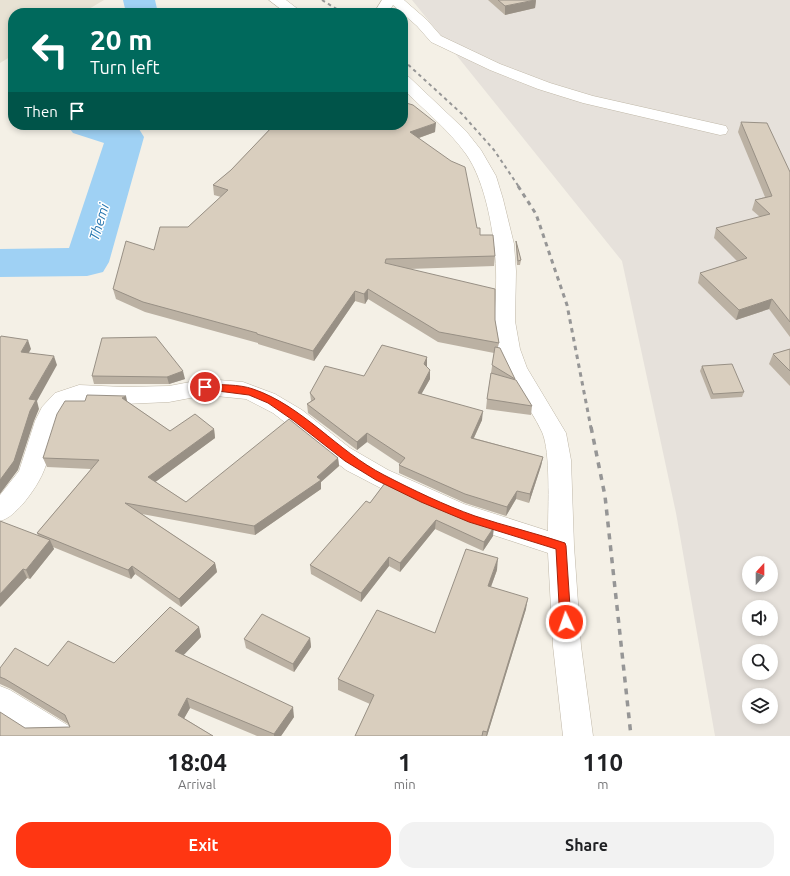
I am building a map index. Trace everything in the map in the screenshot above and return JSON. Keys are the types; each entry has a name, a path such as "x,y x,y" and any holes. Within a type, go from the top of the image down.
{"street":[{"path":"276,0 288,8"},
{"path":"396,0 405,8"},
{"path":"408,11 422,23 436,39 495,67 544,86 589,100 720,130"},
{"path":"408,85 460,135 475,154 487,176 504,244 506,271 505,321 509,349 516,368 554,433 559,460 561,546 567,646 578,736"},
{"path":"0,511 26,481 34,466 48,414 64,397 81,393 124,396 171,394 205,387 250,392 271,400 298,418 348,459 379,477 425,500 472,519 561,546"},
{"path":"0,700 58,736"}],"shaded area":[{"path":"0,0 104,0 90,8 8,8 8,58 0,63"},
{"path":"412,0 790,0 790,736 715,736 676,513 622,261"}],"building":[{"path":"498,0 535,0 505,6"},
{"path":"408,104 413,105 436,123 410,132 451,161 465,167 477,228 480,228 480,235 493,235 495,256 386,259 385,263 495,289 495,320 499,343 439,332 368,289 364,294 355,291 313,351 257,333 143,302 113,289 126,241 154,250 160,227 188,227 228,190 213,185 231,170 269,130 408,130"},
{"path":"741,122 767,123 790,172 790,322 772,299 739,310 700,273 747,258 716,228 770,214 755,200 772,196"},
{"path":"516,241 521,260 518,261"},
{"path":"1,336 28,340 21,352 54,356 29,399 36,400 30,411 14,461 0,480 0,338"},
{"path":"156,337 183,371 167,377 92,376 102,338"},
{"path":"382,345 427,357 424,364 430,370 418,393 483,411 471,438 543,457 530,494 517,491 507,507 465,494 399,465 405,458 367,433 357,442 307,404 315,399 310,393 325,366 364,376"},
{"path":"495,347 500,348 515,379 492,365"},
{"path":"790,349 790,371 773,354"},
{"path":"732,364 744,392 713,394 702,366"},
{"path":"491,373 516,380 532,406 487,399"},
{"path":"87,395 126,396 122,398 170,431 195,414 214,429 148,477 186,502 289,419 338,458 317,477 321,480 254,526 125,503 215,563 179,599 132,566 128,570 37,533 99,460 43,458 57,414 65,401 85,401"},
{"path":"385,483 472,520 494,527 484,542 436,520 400,563 389,557 361,593 310,565 366,501 370,503"},
{"path":"0,521 50,540 26,570 23,569 0,594"},
{"path":"466,549 498,558 488,586 528,598 487,732 483,731 482,736 355,736 374,695 338,679 377,610 435,633"},
{"path":"170,607 199,627 175,651 293,707 274,734 187,698 178,715 213,736 0,736 0,712 25,728 70,727 65,715 0,677 0,668 15,648 48,666 68,641 114,663"},
{"path":"262,614 310,638 293,664 244,639"}],"waterway":[{"name":"Themi","path":"139,0 141,8"},
{"name":"Themi","path":"0,263 87,262 125,137 102,130"}],"railway":[{"path":"322,0 335,8"},
{"path":"408,65 462,114 494,150 519,187"},
{"path":"518,186 536,214 567,305 591,428"},
{"path":"591,427 605,496 631,736"}],"route":[{"path":"205,387 250,392 271,400 298,418 348,459 379,477 425,500 472,519 561,546 566,622"}]}
